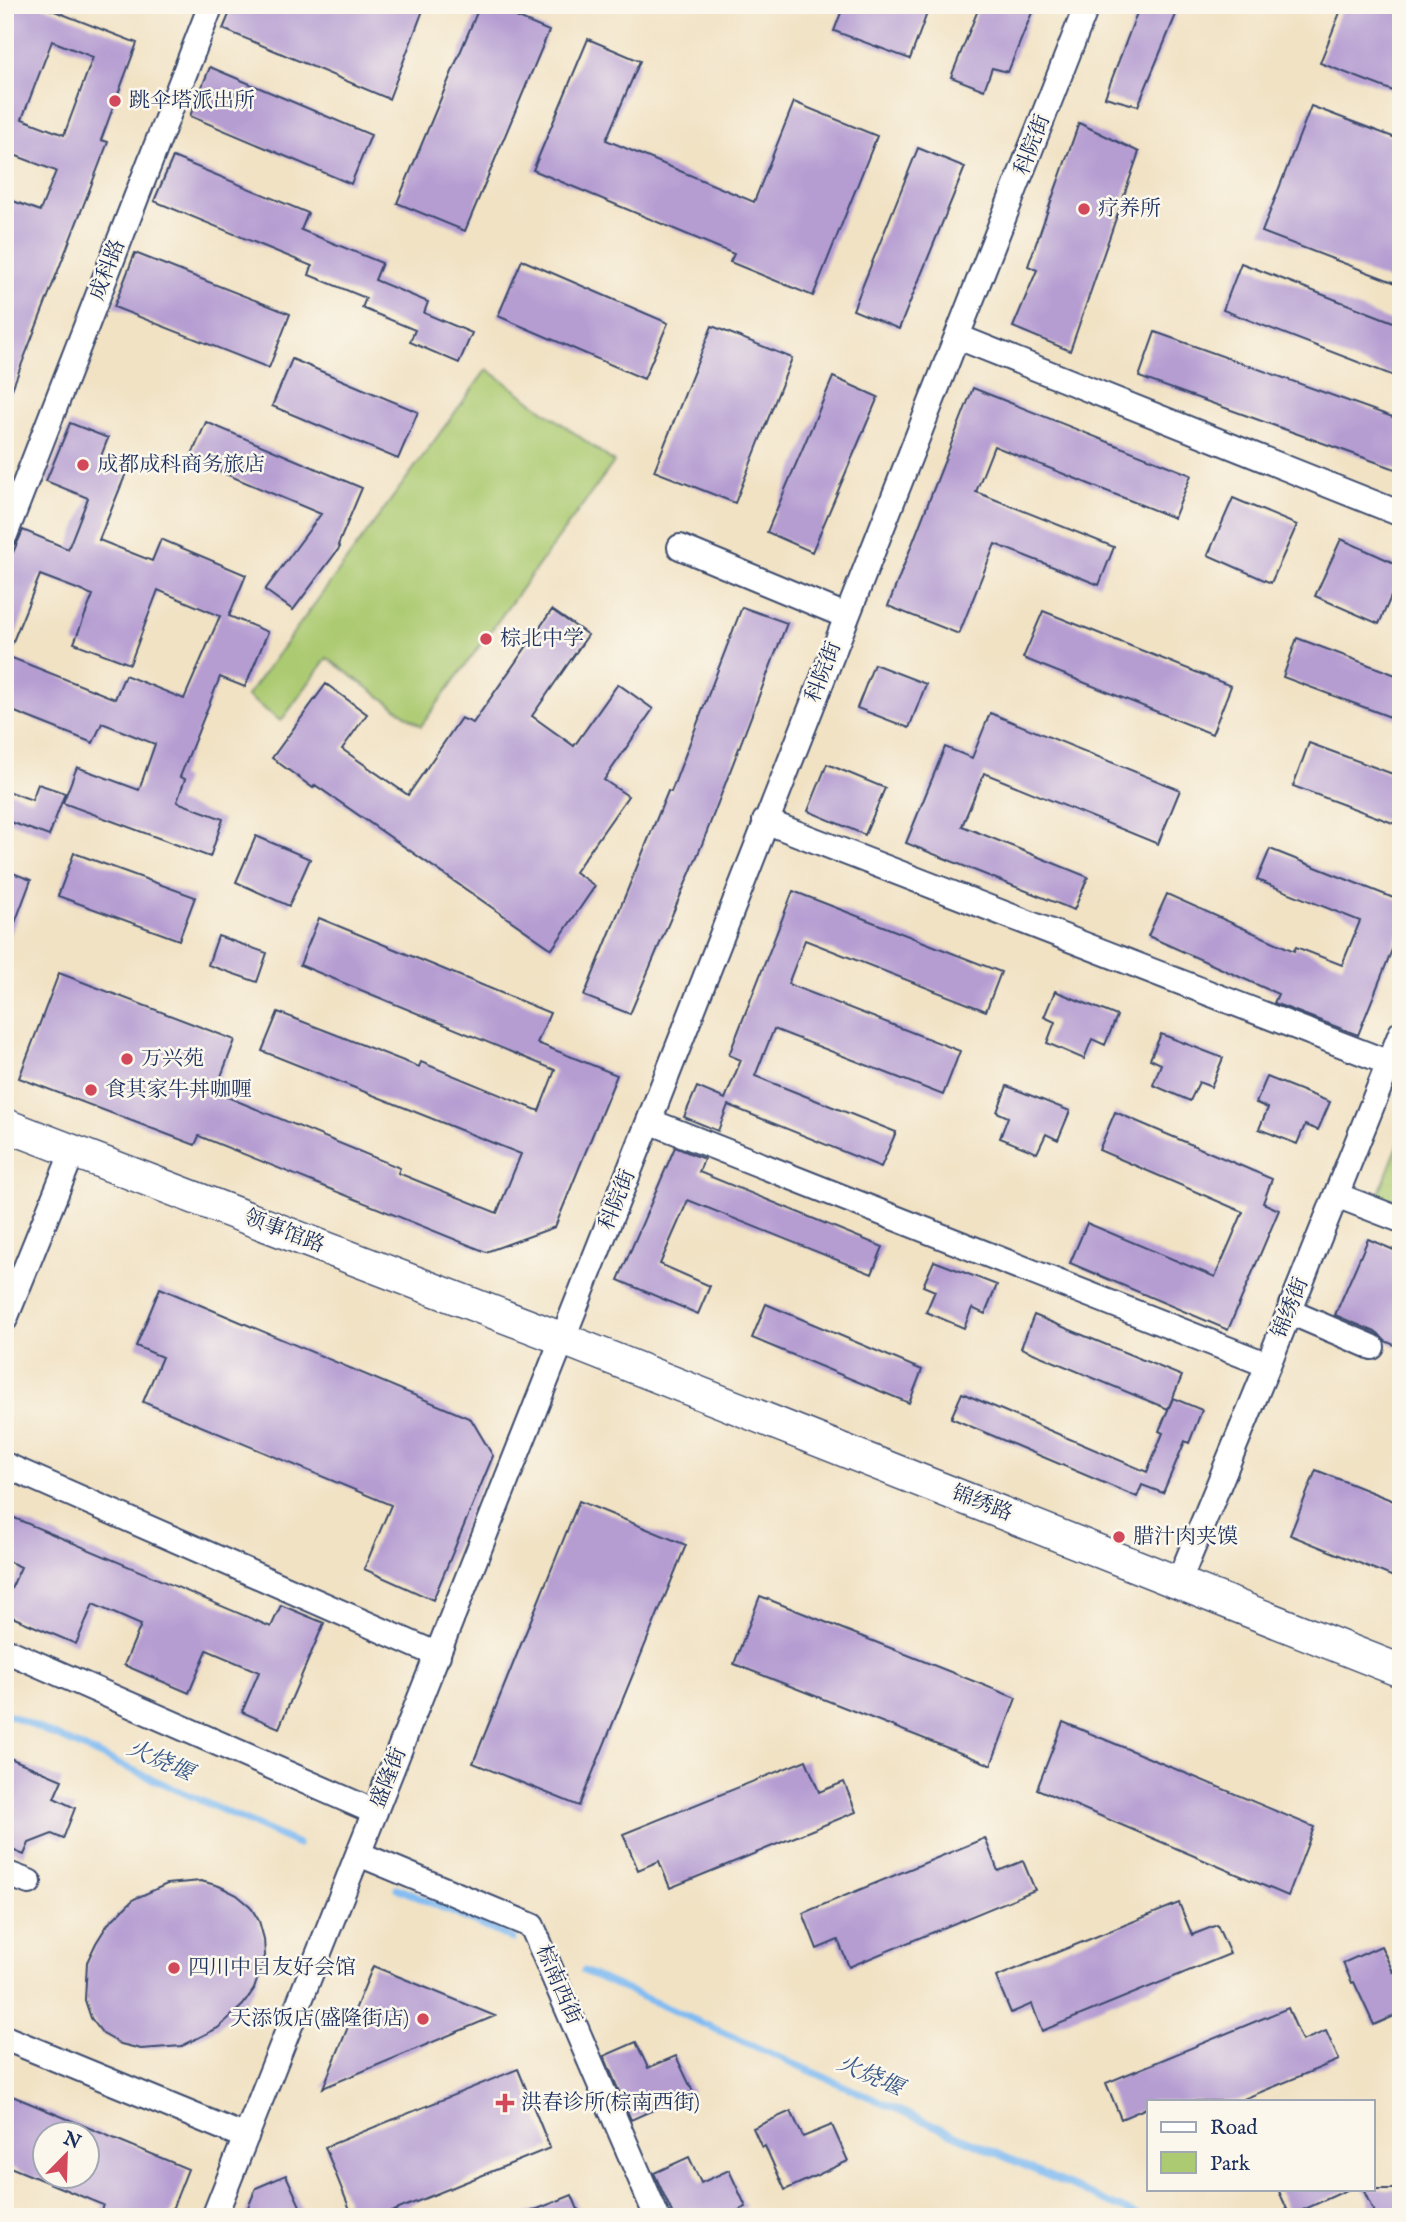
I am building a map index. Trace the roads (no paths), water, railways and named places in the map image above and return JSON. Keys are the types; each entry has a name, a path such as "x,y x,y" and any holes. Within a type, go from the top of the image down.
{"main road":[{"name":"领事馆路","path":"5,1125 563,1339"},
{"name":"锦绣路","path":"563,1339 1401,1671"}],"street":[{"name":"成科路","path":"5,535 211,5"},
{"name":"科院街","path":"563,1339 1087,5"},
{"path":"958,337 1401,514"},
{"path":"680,547 846,616"},
{"path":"765,821 1389,1063"},
{"name":"锦绣街","path":"1179,1581 1401,1033"},
{"path":"649,1121 1268,1365"},
{"path":"5,1319 73,1151"},
{"path":"1336,1195 1401,1220"},
{"path":"1290,1312 1372,1347"},
{"name":"盛隆街","path":"214,2217 563,1339"},
{"path":"5,1465 438,1655"},
{"path":"5,1650 375,1812"},
{"name":"棕南西街","path":"359,1854 532,1926 657,2217"},
{"path":"5,1873 29,1882"},
{"path":"5,2038 246,2137"}],"waterway":[{"name":"火烧堰","path":"5,1713 298,1844"},
{"name":"火烧堰","path":"397,1888 513,1939"},
{"name":"火烧堰","path":"584,1971 1141,2217"}],"place":[{"name":"跳伞塔派出所","path":"115,101"},
{"name":"疗养所","path":"1084,209"},
{"name":"成都成科商务旅店","path":"83,465"},
{"name":"棕北中学","path":"486,639"},
{"name":"万兴苑","path":"127,1059"},
{"name":"食其家牛丼咖喱","path":"91,1090"},
{"name":"腊汁肉夹馍","path":"1119,1537"},
{"name":"四川中日友好会馆","path":"174,1968"},
{"name":"天添饭店(盛隆街店)","path":"423,2019"},
{"name":"洪春诊所(棕南西街)","path":"505,2103"}]}
